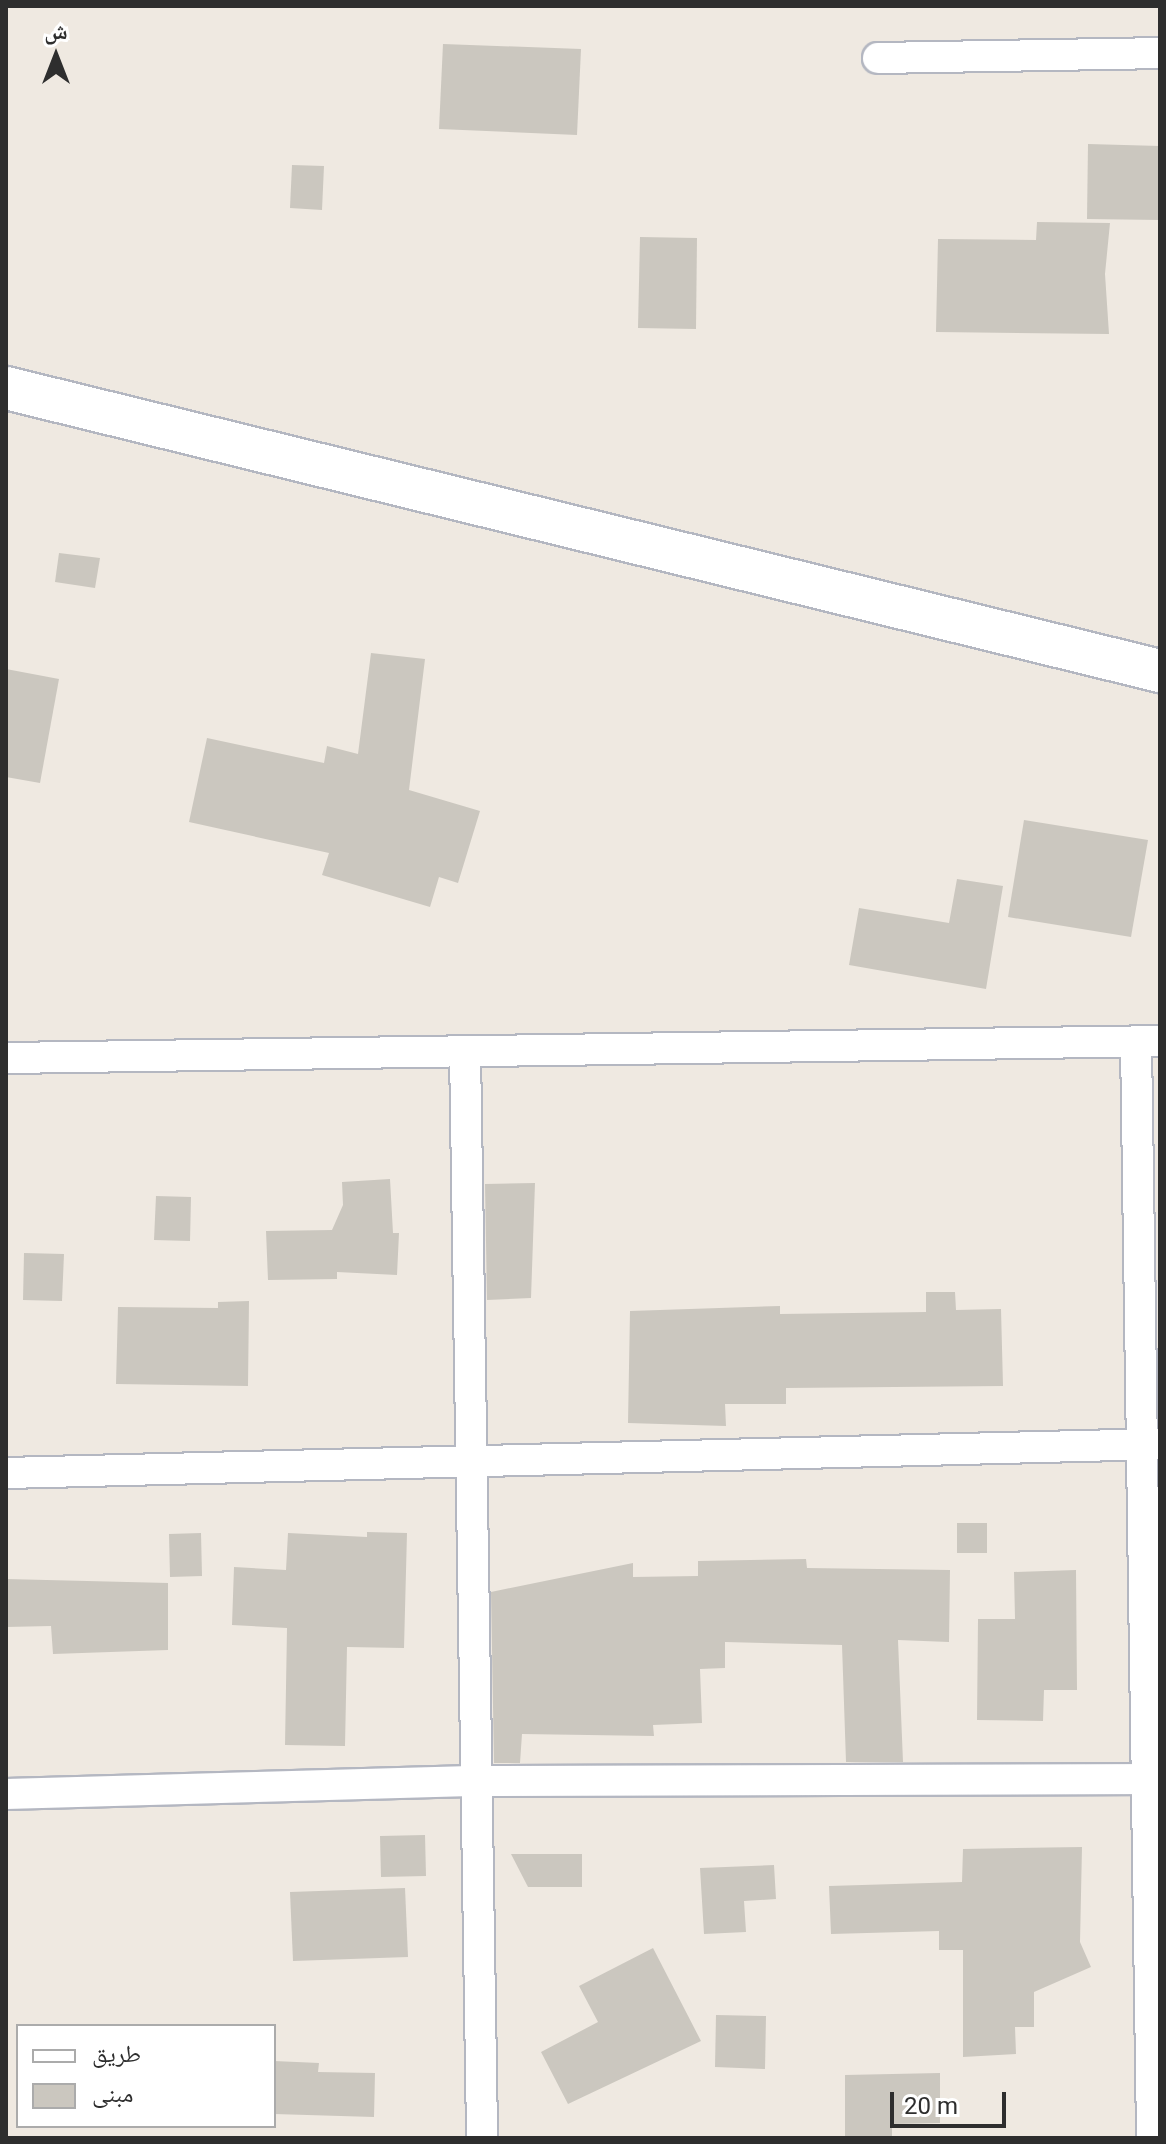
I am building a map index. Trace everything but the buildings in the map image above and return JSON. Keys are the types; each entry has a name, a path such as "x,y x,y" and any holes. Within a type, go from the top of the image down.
{"street":[{"path":"878,58 1160,53"},
{"path":"6,388 1160,671"},
{"path":"6,1058 1148,1042 1155,1780 1152,2138"},
{"path":"465,1051 480,1781 482,2138"},
{"path":"6,1473 1153,1444"},
{"path":"6,1794 480,1781 1155,1780"}]}
